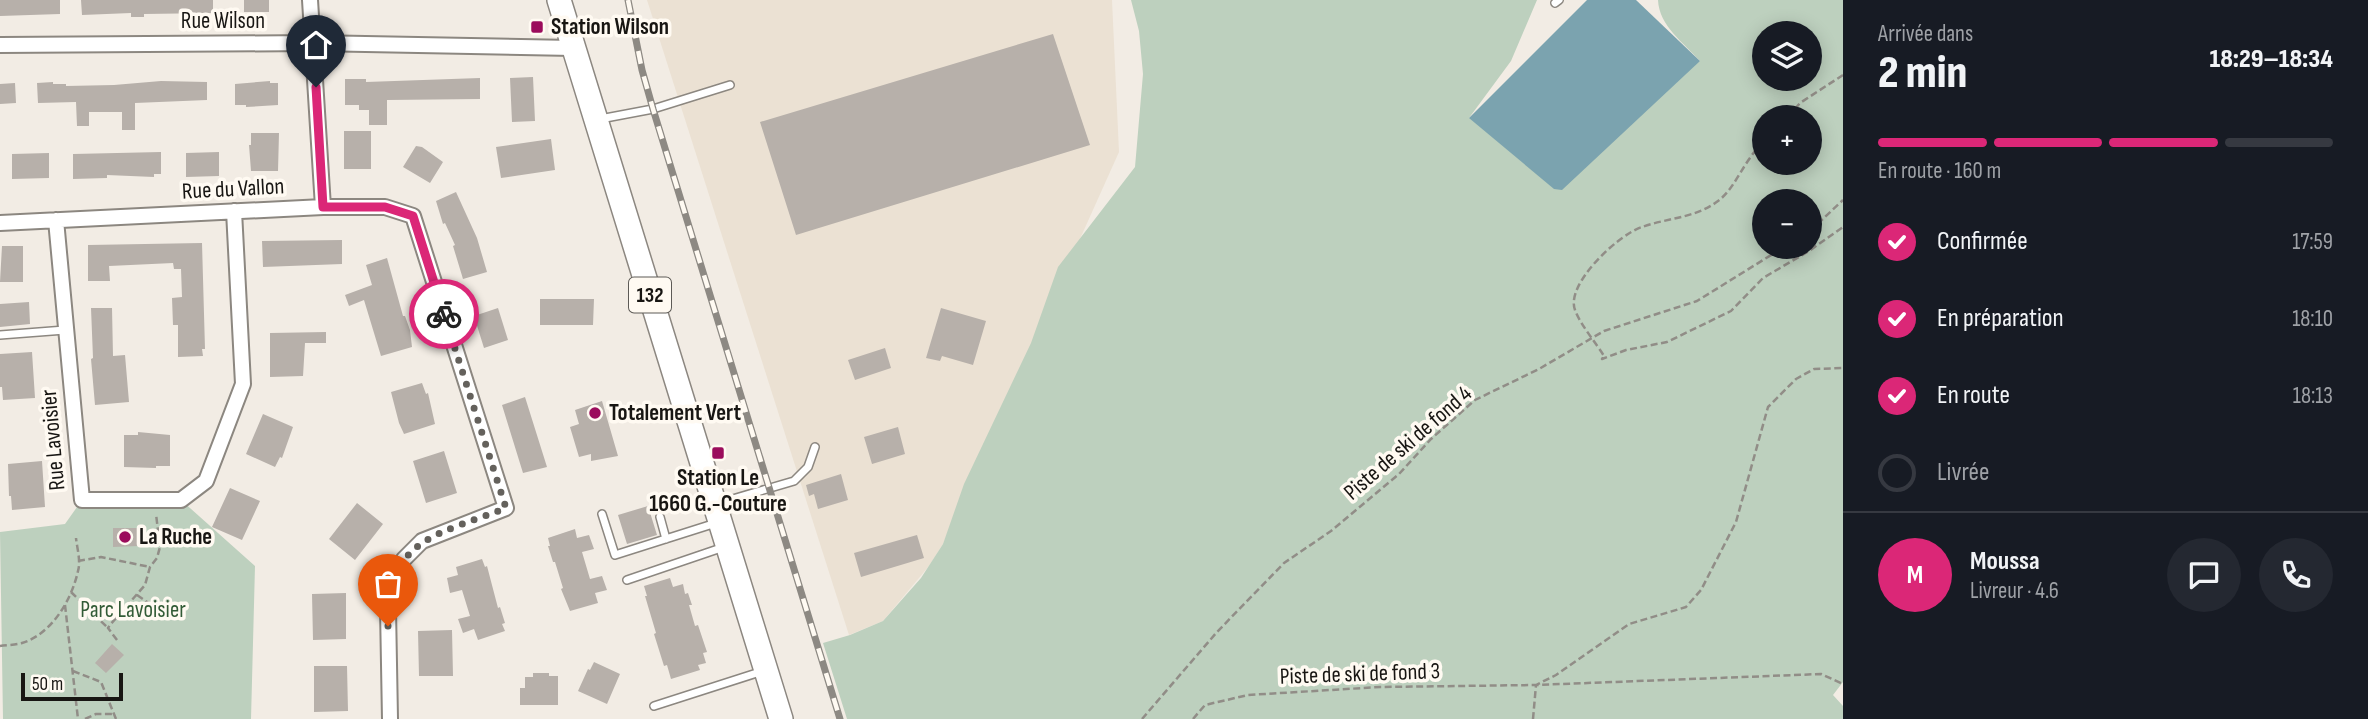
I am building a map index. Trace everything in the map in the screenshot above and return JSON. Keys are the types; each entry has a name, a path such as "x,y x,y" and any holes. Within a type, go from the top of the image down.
{"main road":[{"name":"132","path":"559,0 781,719"}],"street":[{"path":"310,0 323,207"},
{"name":"Rue Wilson","path":"0,45 313,43 573,48"},
{"name":"Rue du Vallon","path":"0,223 323,207 385,207 413,216 506,508 422,541 404,559 394,577 388,608 390,719"},
{"name":"Rue Lavoisier","path":"56,220 82,500 181,500 206,481 243,384 234,211"}],"lane":[{"path":"595,120 653,109 730,85"},
{"path":"0,335 65,330"},
{"path":"602,514 615,555 666,539 718,513 794,481 807,467 815,447"},
{"path":"660,517 666,539"},
{"path":"626,580 728,546"},
{"path":"654,706 766,670"}],"path":[{"path":"1798,105 1843,75"},
{"path":"1752,154 1718,202 1680,218 1633,230 1600,258 1579,282 1574,310 1604,356 1602,359 1626,350 1667,342 1731,311 1763,278 1809,251 1843,226"},
{"path":"1822,220 1843,200"},
{"name":"Piste de ski de fond 4","path":"1142,719 1217,632 1284,563 1331,531 1399,474 1431,439 1475,401 1604,331 1697,301 1765,259"},
{"name":"Piste de ski de fond 3","path":"1536,685 1565,669 1629,624 1686,607 1701,590 1736,522 1768,407 1796,379 1814,369 1843,368"},
{"path":"108,628 145,585 150,567 158,558 160,547 154,500"},
{"path":"0,646 22,643 38,635 65,605 79,569 76,538"},
{"path":"78,561 101,557 150,567"},
{"path":"70,591 117,640"},
{"path":"137,595 153,606"},
{"path":"65,605 78,719"},
{"path":"73,671 101,682 116,719"},
{"name":"Piste de ski de fond 3","path":"1193,719 1205,705 1248,695 1380,687 1536,685 1821,674 1843,684"},
{"path":"1533,719 1536,685"},
{"path":"85,719 96,714 114,714"}],"shaded area":[{"path":"647,0 1112,0 1119,152 943,544 929,566 883,621 849,635"}],"green space":[{"path":"1131,0 1537,0 1511,61 1469,118 1700,61 1668,26 1659,9 1658,0 1843,0 1843,682 1833,695 1843,706 1843,719 847,719 823,643 883,621 921,578 943,544 964,484 1031,343 1058,267 1135,167 1143,74 1139,31"},
{"name":"Parc Lavoisier","path":"82,500 181,500 255,566 251,719 3,719 0,532 65,524"}],"water":[{"path":"1587,0 1636,0 1700,61 1562,190 1554,189 1469,118"}],"building":[{"path":"0,0 60,0 60,14 0,16"},
{"path":"81,0 213,0 213,13 144,14 144,17 131,17 131,13 82,15"},
{"path":"244,0 269,0 269,12 244,12"},
{"path":"1053,34 1090,145 796,235 760,122"},
{"path":"533,77 535,121 512,122 510,78"},
{"path":"480,78 480,99 387,100 387,125 369,125 369,110 359,110 359,105 345,105 345,79 366,79 366,82"},
{"path":"161,81 207,82 207,100 135,103 135,130 122,130 122,112 89,112 89,126 77,126 76,102 38,103 37,83 53,82 66,86"},
{"path":"270,81 278,83 278,105 235,105 235,84"},
{"path":"15,83 16,103 0,104 0,84"},
{"path":"344,131 371,131 371,169 344,169"},
{"path":"251,133 279,133 278,171 251,171"},
{"path":"551,139 555,170 501,178 496,147"},
{"path":"416,146 422,147 443,162 430,183 403,167"},
{"path":"161,152 161,174 154,174 154,177 107,175 107,178 73,179 73,154"},
{"path":"219,152 219,176 186,177 186,153"},
{"path":"49,153 49,178 12,179 12,154"},
{"path":"456,192 477,238 487,272 463,279 453,246 455,245 445,223 443,224 436,201"},
{"path":"342,240 342,264 263,267 262,241"},
{"path":"202,243 203,356 178,357 178,325 173,325 172,298 182,297 181,269 174,269 173,263 109,266 110,281 88,281 88,245"},
{"path":"2,246 23,246 23,282 0,282"},
{"path":"387,258 403,316 410,330 412,347 381,356 364,300 349,306 345,295 372,285 366,265"},
{"path":"540,299 594,299 593,325 540,325"},
{"path":"29,302 30,324 0,327 0,304"},
{"path":"91,308 112,308 113,356 125,355 129,402 95,405 91,359"},
{"path":"498,308 508,340 484,348 474,316"},
{"path":"941,308 986,321 973,365 942,356 940,361 926,358"},
{"path":"326,332 326,343 305,343 303,376 270,377 270,333"},
{"path":"885,348 891,368 855,380 848,360"},
{"path":"32,352 35,398 3,400 0,387 0,354"},
{"path":"422,383 426,394 428,393 435,424 404,434 391,392"},
{"path":"525,397 547,467 523,473 502,405"},
{"path":"602,401 618,456 591,461 591,454 579,457 570,427 579,424 575,410"},
{"path":"263,414 293,427 282,458 280,457 275,467 246,454"},
{"path":"898,427 905,454 872,464 864,437"},
{"path":"138,432 170,435 170,466 124,467 124,435 138,435"},
{"path":"444,451 457,493 426,503 413,461"},
{"path":"42,461 45,507 12,510 8,464"},
{"path":"841,474 848,500 818,509 814,494 809,496 806,485"},
{"path":"230,488 260,501 242,540 212,527"},
{"path":"357,503 383,524 355,560 329,539"},
{"path":"648,506 657,535 627,544 618,515"},
{"name":"La Ruche","path":"113,528 138,528 138,546 113,547"},
{"path":"575,529 577,538 589,535 594,549 582,552 590,579 602,576 607,590 595,593 598,603 570,611 548,546 548,538"},
{"path":"917,535 924,558 861,577 854,553"},
{"path":"482,559 485,567 487,566 498,608 500,607 505,623 502,624 505,631 478,640 474,629 463,633 458,619 470,616 462,590 450,593 447,578 458,575 456,567"},
{"path":"670,578 673,587 683,584 685,594 688,593 695,626 698,625 707,652 703,653 706,663 698,665 700,670 671,679 654,634 656,633 644,586"},
{"path":"346,593 346,639 313,640 312,594"},
{"path":"452,630 453,676 419,676 418,631"},
{"path":"112,644 124,655 106,673 95,663"},
{"path":"594,662 620,674 607,704 578,691"},
{"path":"314,666 347,666 348,711 314,712"},
{"path":"533,673 558,676 558,705 520,705 520,688 525,688 525,677 533,677"}],"railway":[{"path":"628,0 653,109 840,719"}],"way so far":[{"path":"388,626 388,608 394,577 404,559 422,541 506,508 444,314"}],"place":[{"name":"Station Wilson","path":"537,27"},
{"name":"Totalement Vert","path":"595,413"},
{"name":"Station Le 1660 G.-Couture","path":"718,453"},
{"name":"La Ruche","path":"125,537"}],"route":[{"path":"316,87 323,207 385,207 413,216 444,314"}]}
